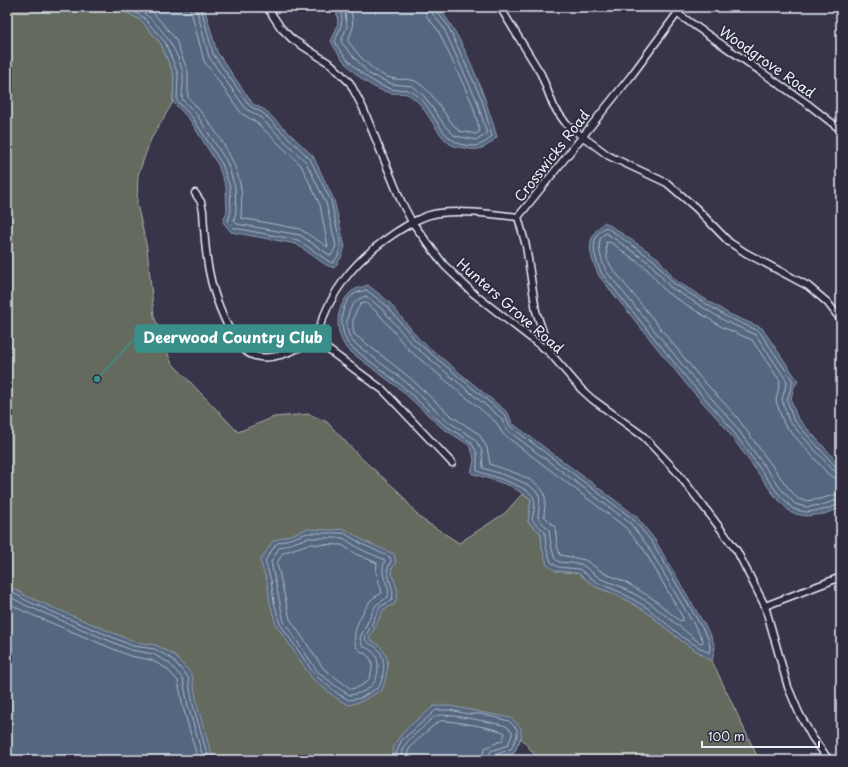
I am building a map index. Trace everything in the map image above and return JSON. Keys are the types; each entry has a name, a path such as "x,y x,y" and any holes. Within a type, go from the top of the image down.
{"street":[{"name":"Hunters Grove Road","path":"267,7 281,28 301,46 341,72 353,88 363,108 401,201 412,222 433,253 456,278 550,353 581,389 643,436 677,472 737,551 765,606 788,687 799,713 812,737 829,760"},
{"path":"500,7 541,74 554,107 567,125 609,156 667,183 696,208 729,242 746,253 808,286 827,302 841,320"},
{"name":"Crosswicks Road","path":"315,340 327,308 341,283 351,270 374,247 412,222 438,213 484,213 518,217 583,137 682,7"},
{"name":"Woodgrove Road","path":"678,14 809,105 841,130"},
{"path":"195,193 201,202 203,211 209,272 218,303 230,330 241,348 247,354 263,358 277,356 315,340 383,390 452,464"},
{"path":"518,217 526,246 536,311 550,353"},
{"path":"765,606 841,577"}],"green space":[{"path":"7,7 116,7 141,20 161,44 174,75 173,102 151,139 138,175 137,204 147,248 154,316 171,362 238,432 274,417 309,414 327,422 360,457 399,492 420,518 459,543 505,513 522,494 531,499 528,522 541,533 542,548 556,571 578,573 596,587 618,595 644,610 683,642 712,661 759,760 539,760 521,738 514,753 487,760 7,760"}],"water":[{"path":"116,7 204,7 217,52 253,104 265,110 313,156 334,200 345,247 341,258 334,268 326,265 296,244 231,232 223,222 227,211 226,187 218,165 190,120 173,102 174,75 161,44 141,20"},
{"path":"334,7 438,7 448,20 465,51 487,104 497,137 490,144 478,149 453,146 439,133 425,111 415,99 403,93 382,91 364,81 341,58 331,41 338,20"},
{"path":"605,222 658,258 675,280 729,314 762,328 798,381 793,389 791,400 797,417 841,466 841,508 824,514 806,516 791,513 774,495 724,426 687,385 599,276 593,261 590,247 594,234"},
{"path":"368,285 389,302 419,339 508,413 512,423 636,516 655,540 711,636 715,647 712,661 683,642 644,610 618,595 596,587 578,573 556,571 547,565 542,548 541,533 528,522 531,499 511,486 471,473 474,461 469,445 441,427 400,389 347,349 338,327 339,312 346,298 351,292"},
{"path":"307,529 345,529 364,541 394,554 396,562 391,570 398,592 395,604 384,609 369,639 382,649 387,660 387,674 382,690 362,701 349,705 336,698 312,678 276,625 270,603 267,581 260,561 273,541"},
{"path":"7,585 28,597 135,642 156,645 174,655 192,675 197,704 213,760 7,760"},
{"path":"434,706 450,706 511,718 521,728 521,737 514,753 487,760 392,760 395,743 400,736 406,729"}],"place":[{"name":"Deerwood Country Club","path":"97,379"}]}
